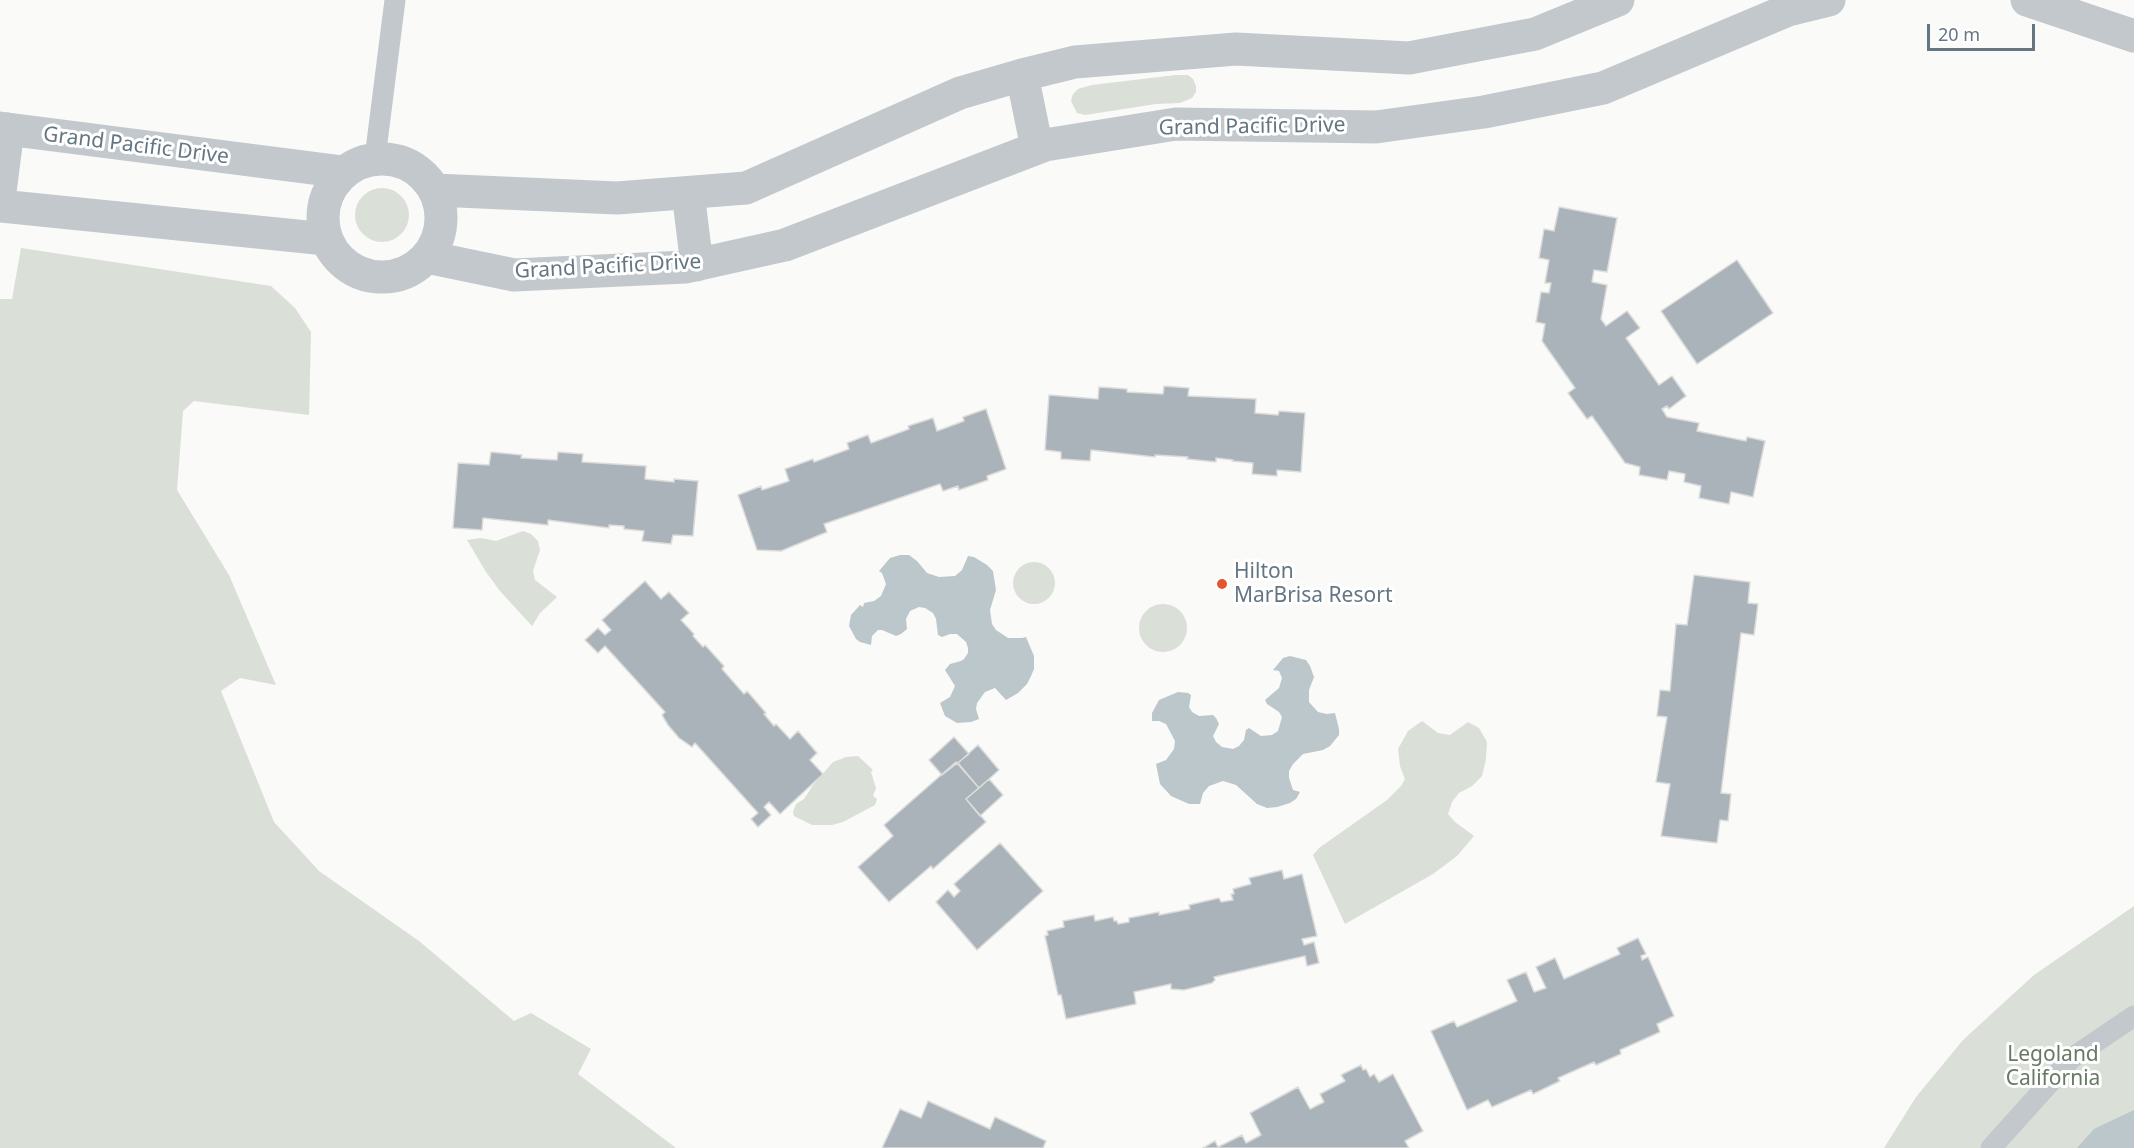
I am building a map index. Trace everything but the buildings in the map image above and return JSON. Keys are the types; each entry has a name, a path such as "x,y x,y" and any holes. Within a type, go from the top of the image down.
{"street":[{"path":"435,190 617,198 746,188 960,93 1075,62 1236,49 1409,58 1535,34 1618,0"},
{"name":"Grand Pacific Drive","path":"427,257 514,275 697,265 785,245 1045,145 1176,124 1376,127 1484,112 1603,88 1788,10 1828,0"},
{"path":"2027,0 2134,36"},
{"path":"1022,75 1037,148"},
{"path":"0,192 4,129"},
{"name":"Grand Pacific Drive","path":"4,129 343,172"},
{"path":"375,158 393,159 410,165 424,176 435,190 441,207 441,225 436,242 427,257 400,274 385,277 356,272 345,264 333,252 326,239 322,221 324,203 331,186 343,172 358,163 375,158"},
{"path":"688,193 697,265"},
{"path":"0,206 326,239"}],"lane":[{"path":"375,158 395,0"},
{"path":"1991,1148 2072,1058 2134,1016"}],"green space":[{"path":"1188,75 1196,86 1196,92 1192,98 1180,103 1156,104 1085,115 1077,113 1071,101 1078,89 1092,85"},
{"path":"382,188 392,190 401,196 407,205 409,215 407,225 401,234 392,240 382,242 372,240 363,234 357,225 355,215 357,205 363,196 372,190"},
{"path":"21,248 271,286 295,308 311,332 309,415 194,401 183,411 177,490 229,575 276,685 240,678 221,691 274,822 319,871 419,941 514,1021 531,1013 591,1049 578,1074 676,1148 0,1148 0,299 12,299"},
{"path":"523,531 531,534 538,541 540,550 533,571 535,580 557,597 540,613 532,626 500,591 467,540 481,538 496,541"},
{"path":"1034,562 1049,568 1055,583 1049,598 1034,604 1019,598 1013,583 1019,568"},
{"path":"1158,604 1168,604 1183,614 1187,628 1183,642 1177,648 1168,652 1158,652 1143,642 1139,633 1139,623 1149,608"},
{"path":"1422,721 1438,733 1450,735 1468,722 1479,728 1487,742 1482,776 1472,786 1459,793 1452,802 1448,814 1474,836 1457,856 1433,874 1345,924 1313,855 1319,848 1387,800 1401,786 1405,779 1400,766 1398,749 1408,731"},
{"path":"858,756 873,770 871,772 876,788 873,796 877,799 875,805 843,822 832,825 812,825 794,816 796,804 804,799 833,762 846,757"},
{"name":"Legoland California","path":"2134,906 2134,1148 1884,1148 1916,1097 1963,1040 2034,975"}],"shaded area":[{"path":"909,555 927,573 939,577 955,576 962,570 968,556 987,565 993,571 996,590 990,610 992,624 996,630 1008,638 1026,637 1034,656 1034,669 1027,684 1006,700 995,688 985,692 977,703 979,719 957,723 945,716 940,703 950,697 955,686 945,670 950,664 964,659 968,648 966,642 957,634 942,637 938,635 933,613 919,607 910,611 906,619 907,629 896,636 878,630 872,636 871,645 856,639 849,626 851,615 860,605 863,607 864,603 874,601 881,596 886,584 879,571 890,558"},
{"path":"1290,656 1306,660 1314,677 1309,690 1309,702 1318,712 1335,713 1339,729 1339,735 1330,746 1323,750 1303,754 1293,764 1289,771 1289,778 1293,790 1300,792 1296,799 1290,803 1267,808 1257,804 1236,785 1223,781 1209,786 1203,793 1200,804 1189,804 1171,796 1160,784 1156,764 1166,760 1174,749 1175,741 1166,724 1152,721 1152,713 1159,700 1178,692 1188,693 1191,695 1189,707 1192,712 1199,716 1213,715 1216,718 1219,724 1213,736 1216,742 1222,747 1233,749 1244,740 1246,730 1249,728 1261,736 1272,735 1278,731 1282,717 1265,700 1279,688 1282,678 1279,671 1273,670 1283,658"},
{"path":"2134,1110 2134,1148 2077,1148 2094,1129"}],"place":[{"name":"Hilton MarBrisa Resort","path":"1222,584"}]}
